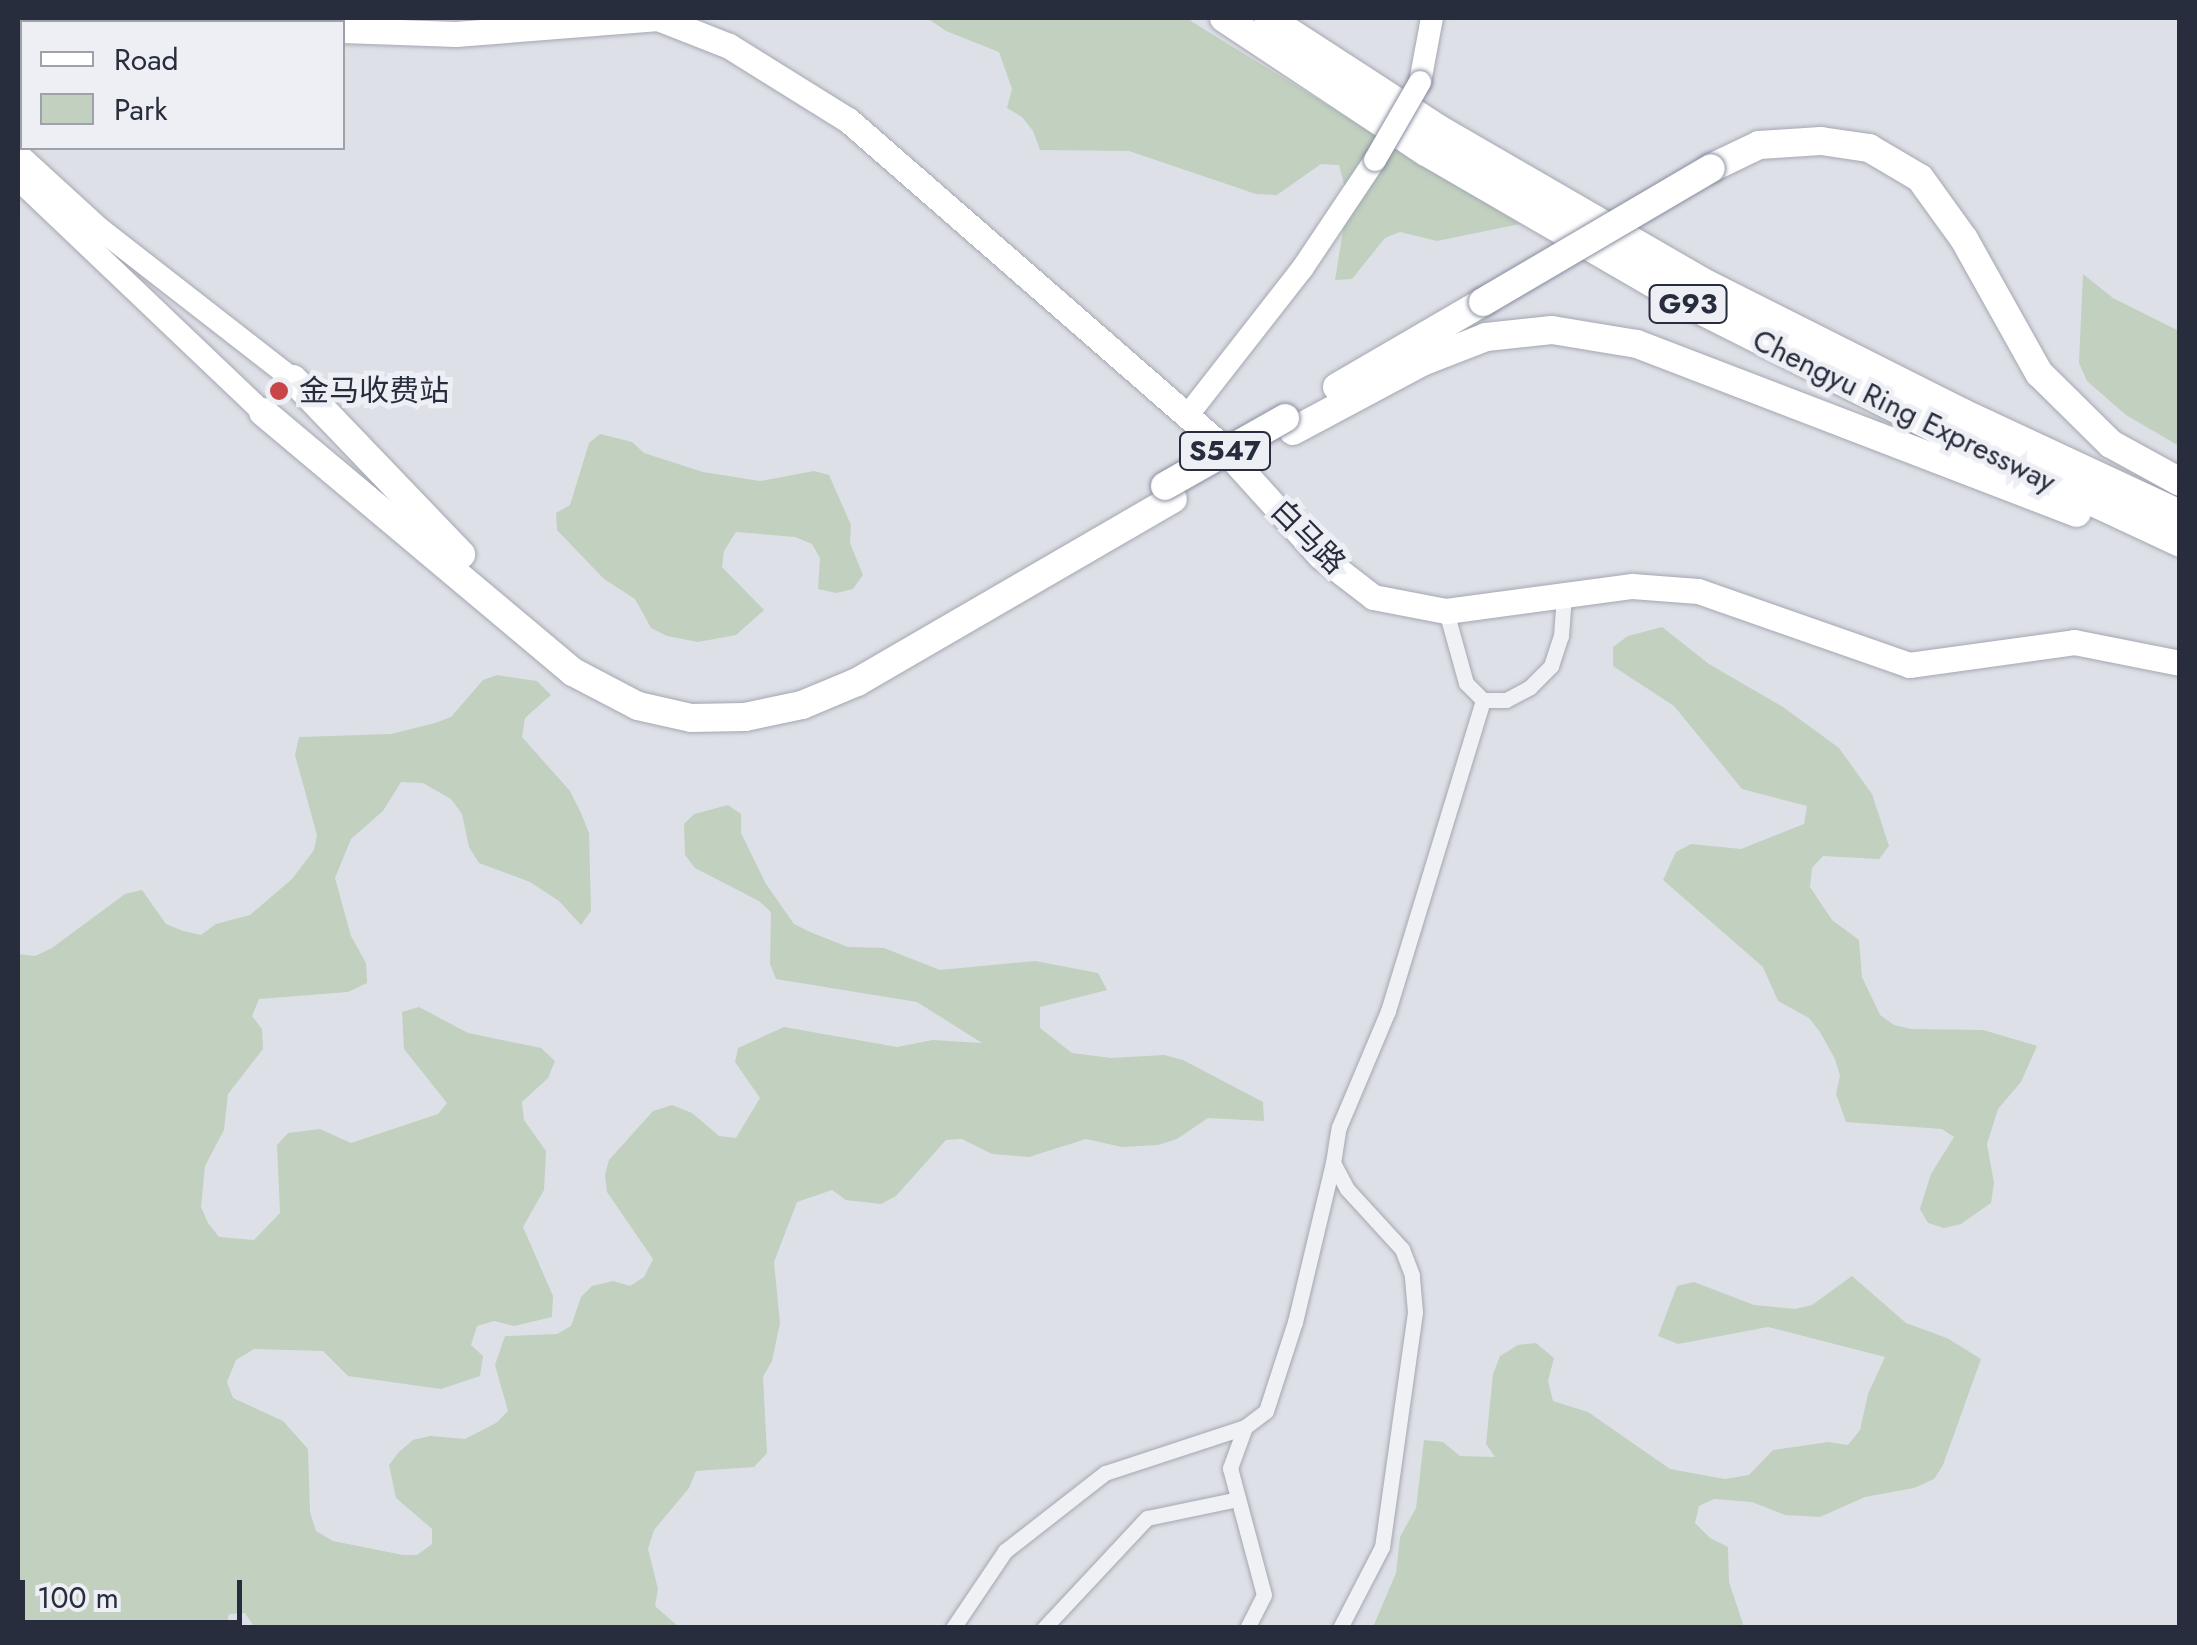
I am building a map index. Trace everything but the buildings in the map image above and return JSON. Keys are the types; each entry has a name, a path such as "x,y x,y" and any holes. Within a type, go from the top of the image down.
{"highway":[{"name":"Chengyu Ring Expressway","path":"1224,18 1426,152 1688,304 1952,436 2180,543"},
{"name":"Chengyu Ring Expressway","path":"1268,18 1439,129 1700,281 1963,413 2180,514"},
{"path":"293,379 447,542 538,625 583,659 640,691 694,702 735,701 798,690 850,668 1289,424 1483,302 1710,168 1759,145 1821,141 1869,148 1920,178 1964,239 2039,374 2111,444 2180,482"},
{"path":"1289,424 1486,336 1552,330 1637,344 2180,552"},
{"path":"263,412 573,672 638,706 691,718 745,717 802,705 856,682 1169,492"}],"main road":[{"name":"白马路","path":"345,30 456,34 658,18 729,46 848,120 1217,442 1320,556 1373,597 1446,611 1632,586 1698,591 1909,665 2074,642 2180,663"},
{"path":"1187,416 1302,269 1375,160 1420,82 1432,18"},
{"path":"18,154 100,229 293,379"},
{"path":"18,179 263,412"}],"street":[{"path":"1446,611 1466,683 1482,700 1506,700 1530,687 1552,666 1561,636 1564,595"},
{"path":"953,1628 1005,1551 1104,1474 1245,1428 1266,1412 1284,1358 1340,1127 1399,978 1482,700"},
{"path":"1332,1162 1347,1189 1402,1249 1412,1275 1414,1312 1382,1547 1340,1628"},
{"path":"1245,1428 1230,1468 1264,1596 1247,1628"},
{"path":"1044,1628 1147,1518 1238,1499"}],"green space":[{"path":"927,18 1186,18 1520,224 1437,241 1400,232 1385,238 1352,279 1335,280 1348,199 1339,165 1321,164 1277,195 1256,194 1129,151 1040,150 1022,117 1007,108 1012,89 999,52 946,31"},
{"path":"2083,274 2113,298 2179,331 2179,446 2126,415 2087,381 2079,363"},
{"path":"600,434 632,442 644,453 703,472 760,481 814,471 829,475 851,525 850,543 863,575 853,589 836,593 818,589 820,558 812,544 795,537 736,532 724,551 722,567 764,610 736,635 698,642 667,636 651,628 635,599 604,579 557,530 556,513 570,505 589,443"},
{"path":"1662,627 1709,664 1783,707 1839,748 1872,794 1889,846 1879,859 1823,856 1812,868 1810,887 1832,920 1859,940 1862,977 1880,1015 1894,1025 1911,1029 1983,1030 2037,1046 2021,1082 1998,1109 1987,1144 1994,1183 1991,1203 1961,1224 1944,1228 1928,1223 1920,1209 1931,1174 1954,1137 1942,1129 1846,1122 1836,1094 1840,1076 1820,1032 1809,1018 1778,1001 1763,967 1663,880 1676,852 1691,844 1741,849 1804,824 1807,806 1742,789 1674,706 1613,666 1613,647 1628,636"},
{"path":"497,675 537,681 551,695 525,718 522,737 570,791 589,833 591,911 581,925 559,901 530,882 479,863 469,847 462,814 451,799 423,783 401,782 383,811 351,839 335,878 351,936 366,963 367,983 348,992 259,999 252,1016 262,1029 263,1049 228,1094 224,1130 205,1166 201,1207 208,1223 219,1237 254,1240 280,1213 277,1145 288,1133 320,1129 351,1143 438,1114 447,1103 404,1049 402,1012 419,1007 468,1033 541,1048 555,1061 548,1078 522,1102 524,1120 546,1151 544,1190 523,1227 553,1296 552,1317 514,1326 494,1321 477,1326 471,1345 483,1356 480,1376 441,1389 348,1376 323,1351 254,1349 236,1360 227,1382 233,1398 283,1421 308,1449 310,1512 316,1531 333,1541 403,1555 417,1555 432,1544 432,1529 396,1498 389,1465 399,1452 413,1440 430,1436 465,1439 496,1423 508,1411 495,1365 505,1336 557,1334 571,1326 581,1297 592,1286 613,1281 630,1286 644,1277 653,1259 607,1192 605,1175 609,1160 653,1111 672,1105 692,1113 719,1136 736,1138 760,1098 735,1062 738,1048 784,1027 897,1047 933,1040 982,1043 917,1002 776,979 770,964 771,912 759,901 695,868 685,855 684,824 694,814 728,805 741,814 741,833 766,884 794,924 848,947 884,948 940,970 1035,961 1098,973 1107,990 1040,1007 1040,1028 1072,1053 1111,1058 1164,1055 1183,1060 1263,1102 1264,1121 1208,1118 1177,1139 1158,1145 1122,1147 1086,1139 1029,1157 992,1154 962,1139 946,1140 896,1196 881,1204 846,1200 832,1190 797,1202 774,1262 780,1323 772,1361 763,1377 767,1453 754,1467 696,1471 689,1488 654,1530 648,1549 658,1589 655,1606 679,1627 255,1628 245,1613 229,1614 226,1627 18,1627 18,954 35,956 52,948 125,894 142,890 166,924 183,931 201,935 216,924 250,915 292,879 314,850 317,835 295,755 299,737 391,734 435,723 451,717 483,680"},
{"path":"1852,1276 1906,1323 1947,1338 1981,1359 1943,1465 1934,1479 1914,1488 1865,1497 1820,1517 1785,1515 1752,1502 1714,1499 1699,1506 1695,1523 1710,1538 1728,1547 1729,1582 1744,1627 1373,1627 1396,1573 1400,1537 1416,1508 1424,1440 1443,1442 1460,1456 1495,1457 1486,1444 1493,1374 1500,1356 1518,1345 1536,1343 1554,1358 1548,1381 1553,1401 1588,1412 1670,1469 1725,1479 1749,1475 1773,1450 1829,1442 1848,1445 1860,1430 1868,1394 1885,1357 1768,1327 1678,1344 1658,1336 1677,1286 1694,1282 1754,1305 1795,1309 1812,1305"}],"place":[{"name":"金马收费站","path":"279,391"}]}
